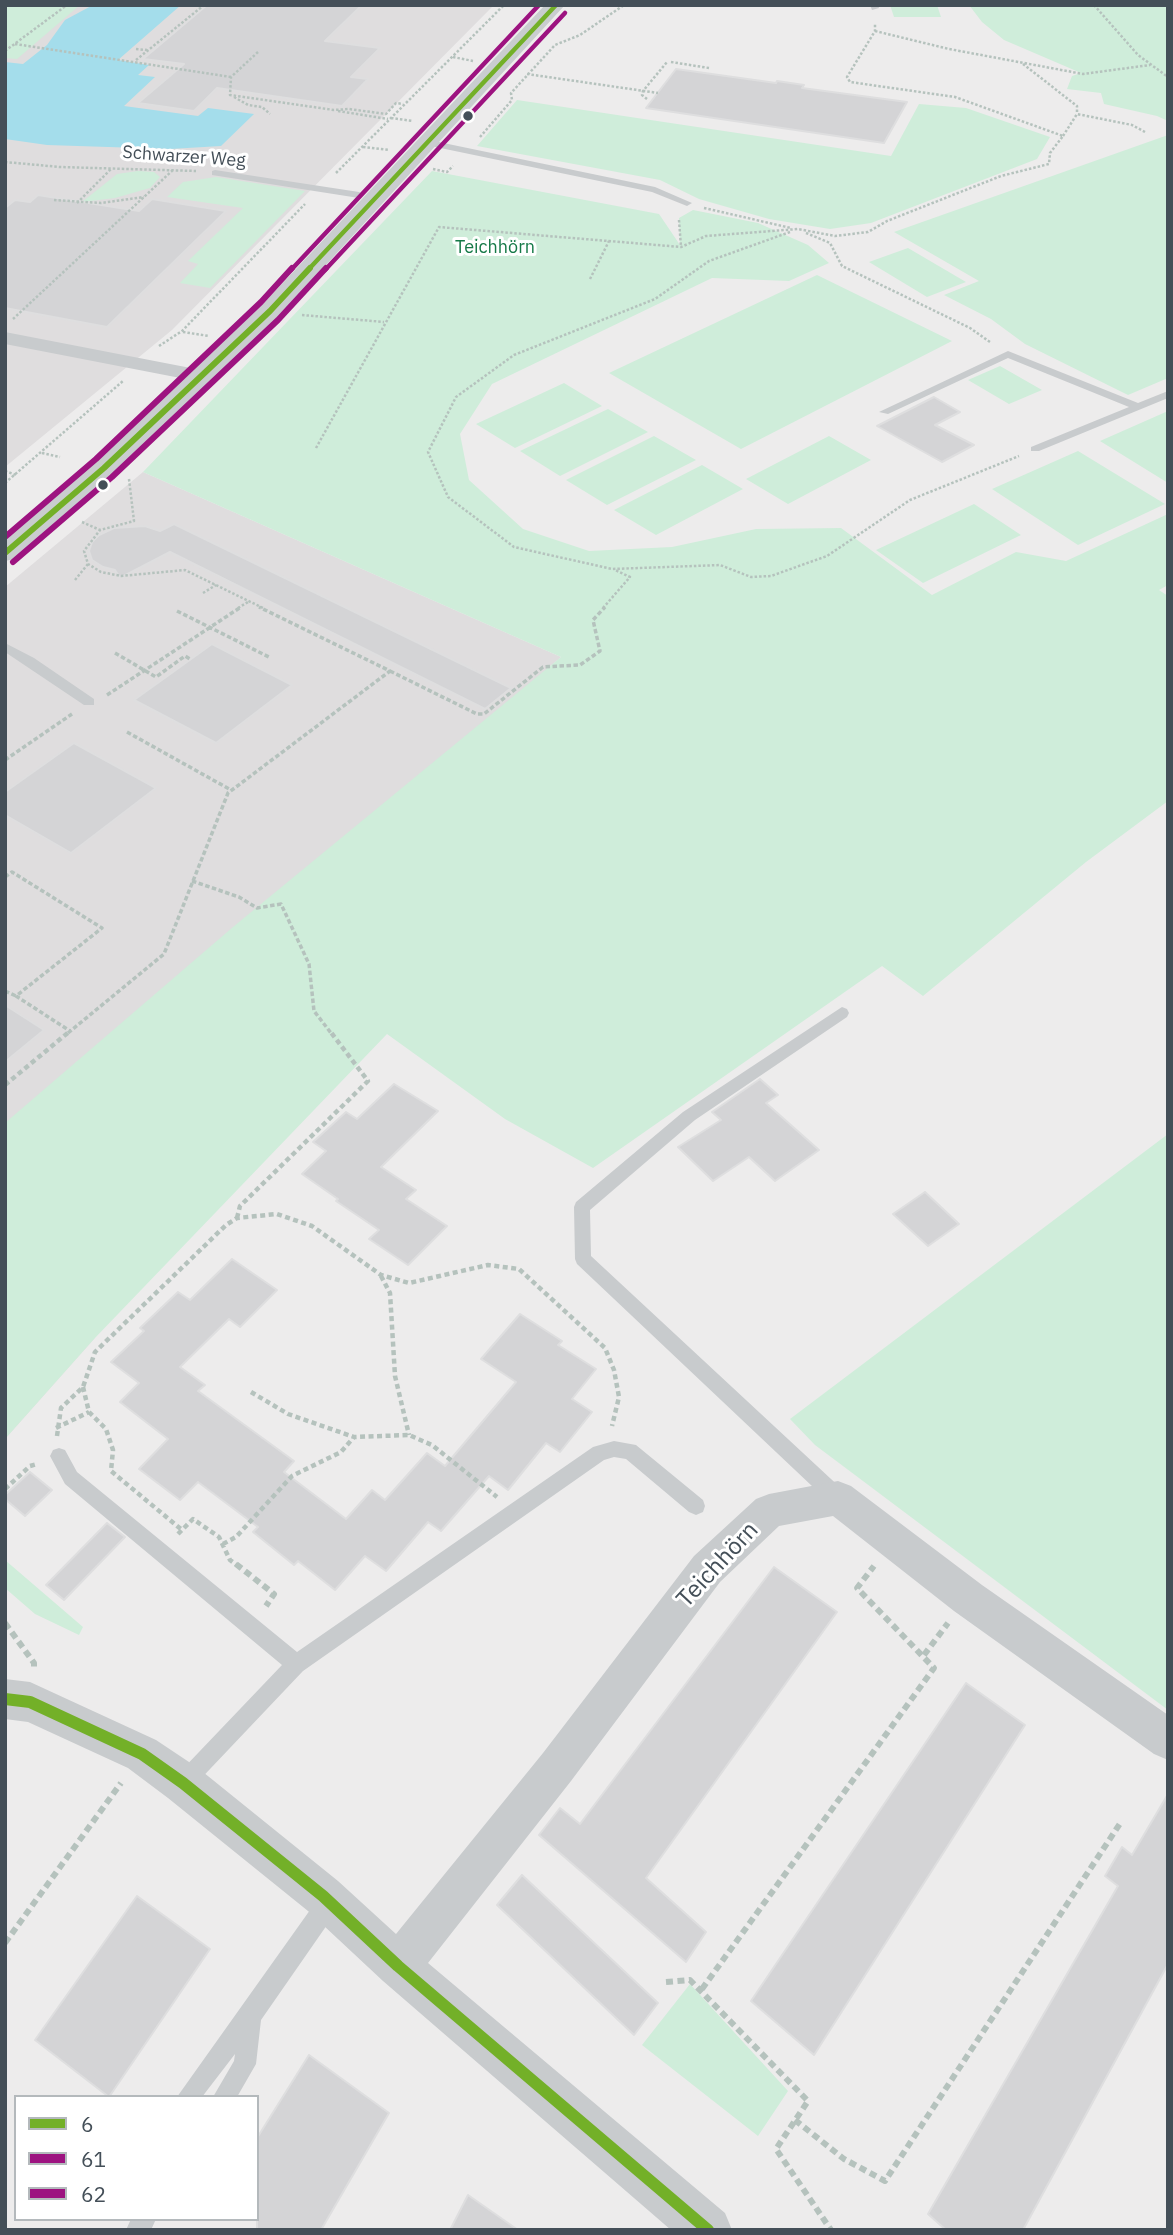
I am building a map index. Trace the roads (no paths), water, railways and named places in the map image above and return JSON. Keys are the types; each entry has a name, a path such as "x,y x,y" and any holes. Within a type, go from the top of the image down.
{"street":[{"path":"5,553 104,468 537,5"},
{"path":"5,525 270,311 556,5"},
{"path":"9,329 191,374"},
{"path":"838,1497 979,1606 1168,1740"},
{"name":"Teichhörn","path":"398,1966 557,1767 708,1569 769,1511 838,1497"},
{"path":"18,1701 142,1754 183,1783 329,1902 398,1966 708,2230"}],"lane":[{"path":"429,143 655,190 691,204"},
{"name":"Schwarzer Weg","path":"215,173 324,185 359,195"},
{"path":"884,412 1008,354 1138,407"},
{"path":"1035,449 1168,394"},
{"path":"5,647 89,702"},
{"path":"838,1497 583,1259 582,1207 689,1116 842,1013"},
{"path":"183,1783 296,1664 599,1453 614,1448 630,1451 696,1506"},
{"path":"59,1456 71,1478 296,1664"},
{"path":"190,2095 250,2016 329,1902"},
{"path":"225,2095 245,2064 250,2016"}],"water":[{"path":"93,5 181,5 118,60 149,65 138,75 155,77 124,106 198,116 208,108 254,114 221,146 170,149 47,145 5,139 5,62 23,64 47,45 65,20"}]}
